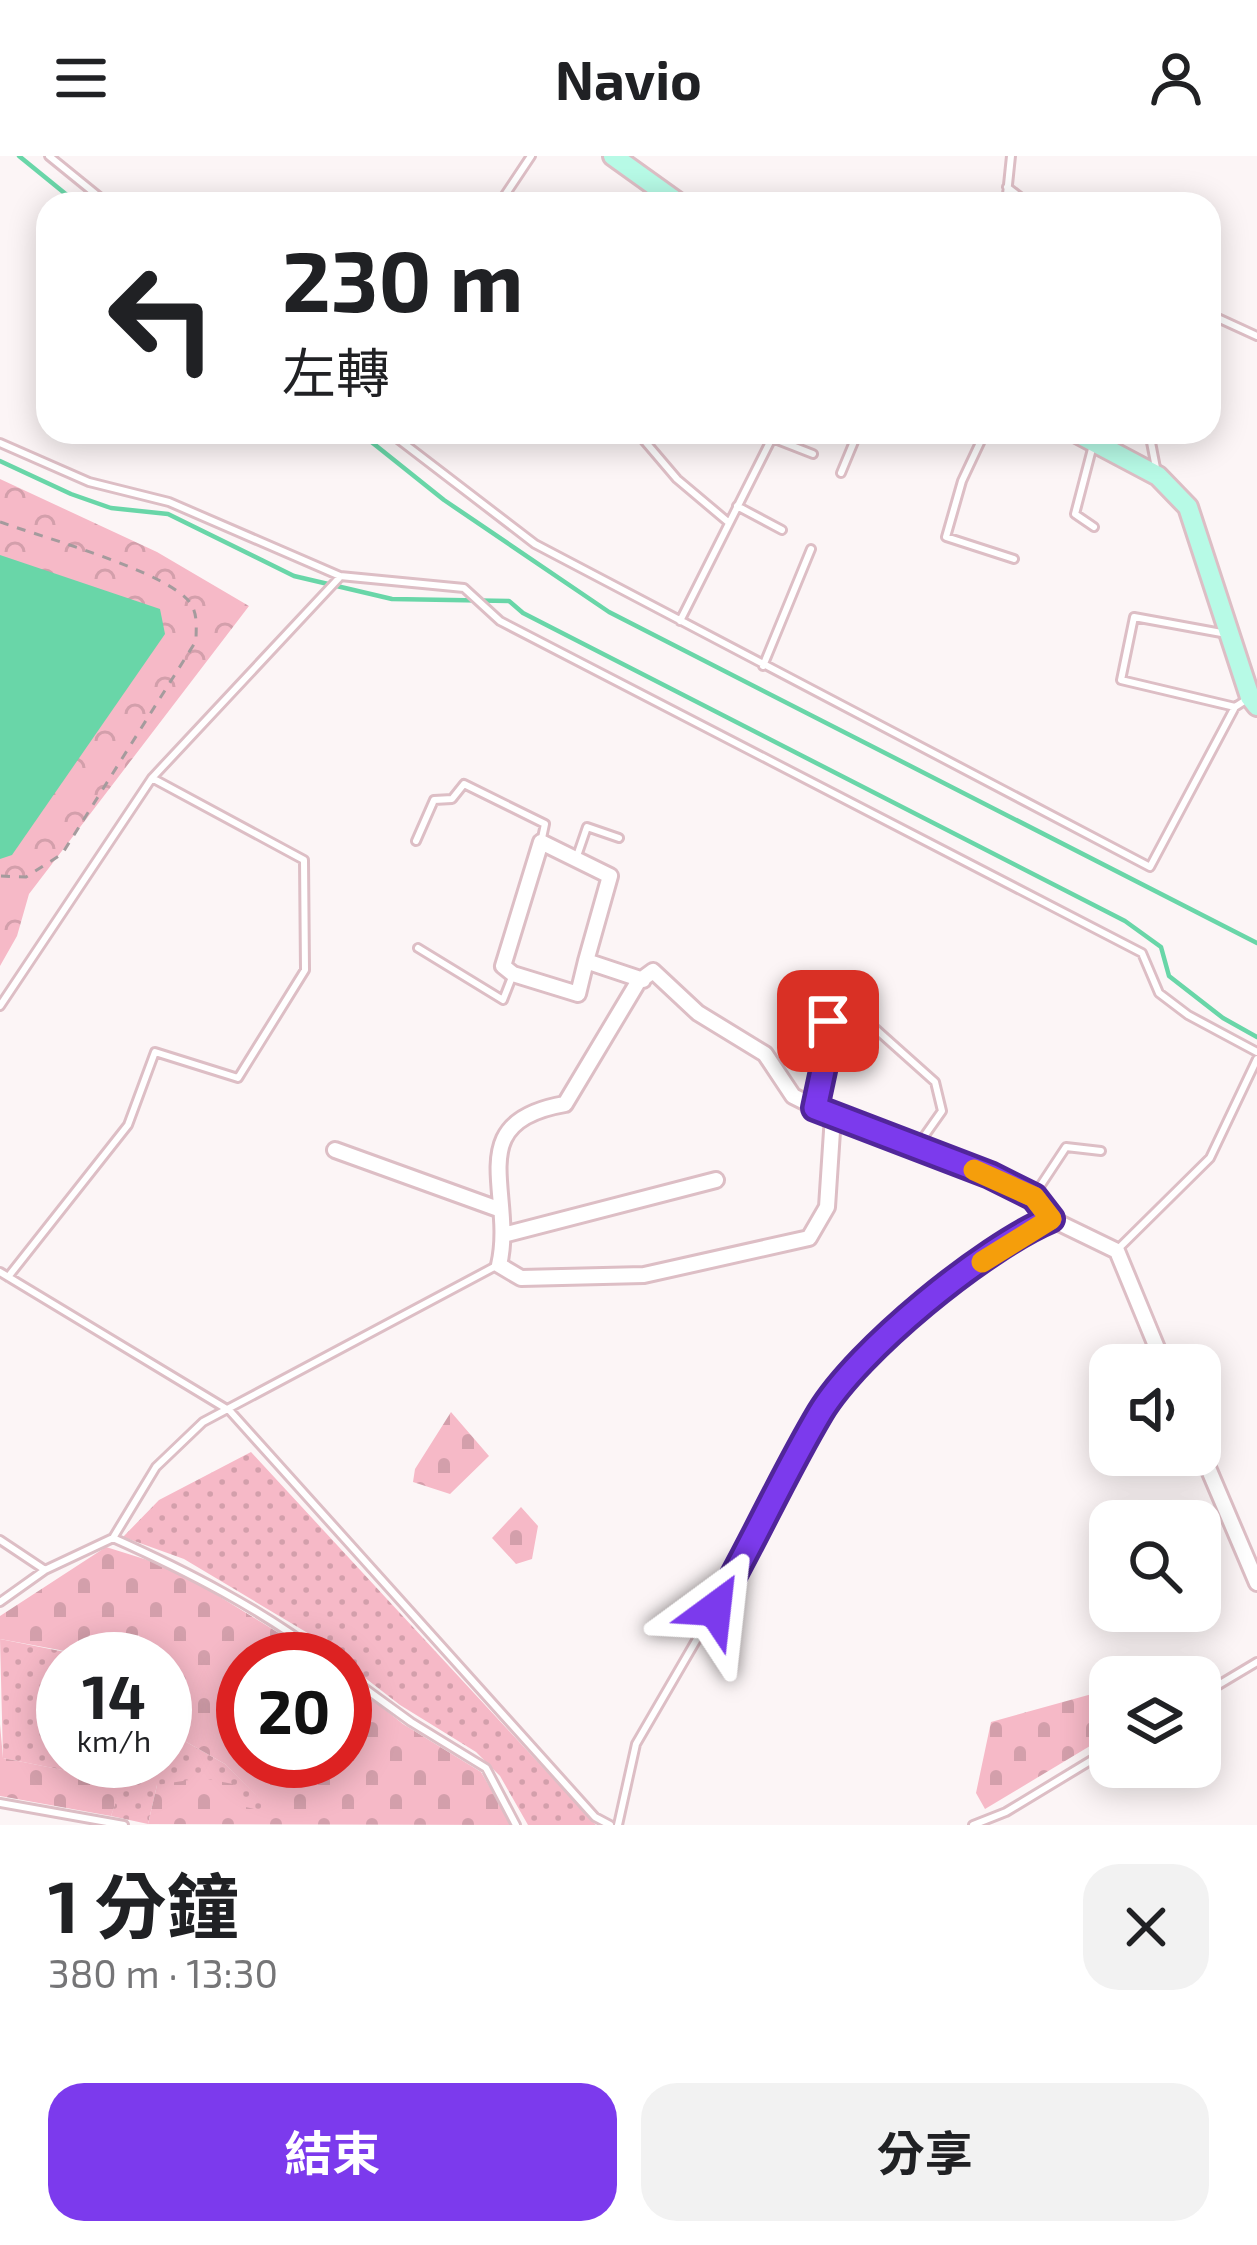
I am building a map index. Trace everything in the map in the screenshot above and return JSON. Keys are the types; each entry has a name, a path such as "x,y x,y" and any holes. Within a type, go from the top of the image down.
{"street":[{"path":"613,156 663,192"},
{"path":"1098,444 1158,476 1188,507 1231,634 1247,704"},
{"path":"541,842 576,859 610,876 578,994 513,974 503,966 541,842"},
{"path":"586,961 643,980"},
{"path":"833,1116 826,1207 809,1238 644,1275 521,1278 500,1265 500,1151 507,1130 533,1109 565,1104 638,982 653,971 698,1013 765,1054 793,1096 833,1116 990,1175 1034,1197 1051,1219 1117,1251 1155,1344"},
{"path":"798,1015 828,1021 815,1108"},
{"path":"335,1150 500,1210"},
{"path":"502,1235 716,1180"},
{"path":"738,1570 822,1409 873,1350 932,1296 1051,1219"},
{"path":"1211,1476 1257,1583"}],"lane":[{"path":"49,156 93,192"},
{"path":"508,192 531,156"},
{"path":"1007,192 1012,156"},
{"path":"1007,187 1013,192"},
{"path":"1221,320 1257,336"},
{"path":"0,442 89,482 169,502 340,577 464,588 500,621 1142,953 1159,993 1257,1056 1210,1158 1117,1251"},
{"path":"404,444 535,544 1150,866 1247,704 1120,680 1134,617 1231,634"},
{"path":"647,444 677,479 728,522"},
{"path":"680,621 769,444"},
{"path":"792,444 813,454"},
{"path":"841,473 853,444"},
{"path":"979,444 946,537 1014,559"},
{"path":"1093,444 1075,514 1094,527"},
{"path":"1151,444 1158,476"},
{"path":"737,506 782,530"},
{"path":"763,666 811,549"},
{"path":"0,1006 152,778 340,577"},
{"path":"152,778 304,860 305,970 238,1078 155,1052 128,1125 4,1275 230,1411 596,1817 614,1825 636,1744 738,1570"},
{"path":"416,841 434,800 452,799 464,784 545,824 541,842"},
{"path":"576,859 587,827 619,838"},
{"path":"418,948 503,1000 513,974"},
{"path":"854,989 869,1023 934,1082 942,1112 916,1148"},
{"path":"1034,1197 1066,1147 1101,1151"},
{"path":"0,1602 45,1570 112,1538 156,1467 203,1422 500,1265"},
{"path":"112,1538 164,1561 290,1632"},
{"path":"0,1540 45,1570"},
{"path":"1221,1683 1257,1662"},
{"path":"372,1693 486,1768 515,1825"},
{"path":"973,1825 1006,1812 1089,1762"},
{"path":"0,1803 124,1825"}],"path":[{"path":"0,522 160,579 193,606 197,622 196,641 62,854 26,878 0,877"}],"green space":[{"path":"0,479 157,552 249,606 29,894 17,936 0,966"},
{"path":"451,1412 489,1456 450,1494 413,1482 415,1469"},
{"path":"251,1452 596,1825 528,1825 500,1776 476,1752 372,1683 372,1632 306,1632 184,1559 123,1537 159,1500"},
{"path":"521,1507 538,1526 532,1559 516,1564 492,1538"},
{"path":"106,1547 173,1568 277,1632 216,1632 216,1759 192,1745 192,1632 36,1632 36,1646 0,1639 0,1616"},
{"path":"0,1639 36,1646 36,1765 3,1758"},
{"path":"1089,1695 1089,1747 985,1809 976,1793 991,1722"},
{"path":"372,1699 481,1772 512,1825 148,1824 156,1788 192,1788 192,1780 202,1778 216,1781 216,1788 234,1788 238,1805 275,1814 249,1788 372,1788"},
{"path":"0,1724 3,1758 36,1765 36,1788 121,1788 111,1816 0,1796"},
{"path":"192,1745 216,1759 216,1788 249,1788 278,1816 169,1788 192,1788"},
{"path":"120,1788 156,1788 148,1824 111,1816"}],"shaded area":[{"path":"0,555 160,609 165,634 12,855 0,859"}],"waterway":[{"path":"19,156 63,192"},
{"path":"374,444 444,500 609,612 1257,943"},
{"path":"0,461 111,508 168,514 294,576 392,599 509,601 523,613 1125,921 1161,947 1169,976 1223,1018 1257,1037"}],"slow traffic":[{"path":"974,1170 1034,1197 1051,1219 982,1262"}],"route":[{"path":"715,1609 822,1409 873,1350 932,1296 1051,1219 1034,1197 990,1175 815,1108 828,1021"}]}
